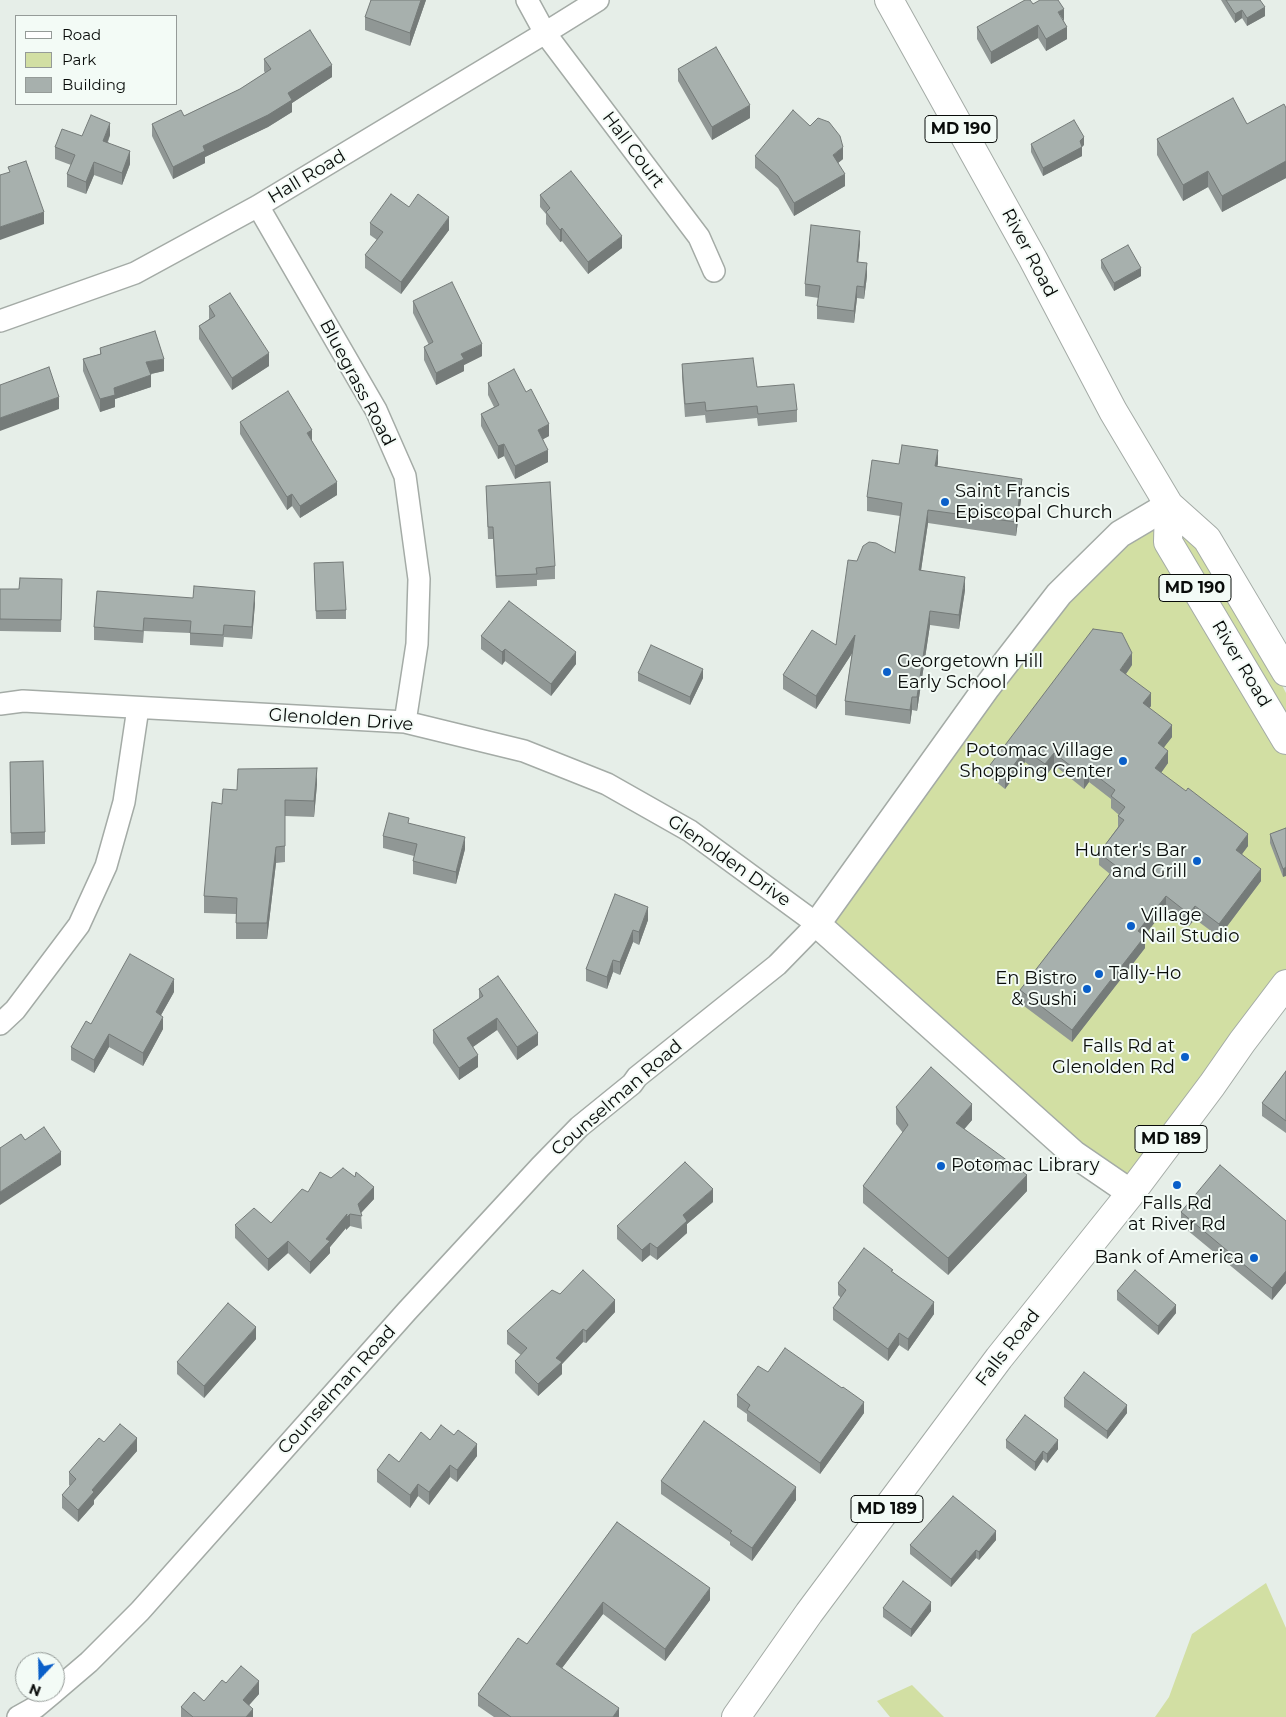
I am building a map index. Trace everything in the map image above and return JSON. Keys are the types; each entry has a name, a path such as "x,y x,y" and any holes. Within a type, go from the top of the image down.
{"main road":[{"name":"River Road","path":"889,0 1033,259 1098,384 1169,506 1207,539 1286,672"},
{"name":"River Road","path":"1169,506 1168,542 1286,740"},
{"name":"Falls Road","path":"736,1717 820,1599 993,1366 1131,1193 1286,984"}],"street":[{"name":"Hall Court","path":"527,0 545,33 699,236 714,271"},
{"name":"Hall Road","path":"0,321 135,273 258,206 598,0"},
{"name":"Bluegrass Road","path":"258,206 376,410 405,476 420,579 417,644 405,722"},
{"name":"Counselman Road","path":"65,1683 90,1662 140,1611 407,1311 579,1127 632,1084 637,1077 777,965 817,924 987,687 1059,594 1120,534 1169,506"},
{"name":"Glenolden Drive","path":"0,704 23,701 405,722 531,753 607,784 690,831 817,924 1074,1154 1131,1193"},
{"path":"0,1024 15,1010 79,925 104,871 124,802 138,708"},
{"name":"Counselman Road","path":"18,1717 42,1702"}],"green space":[{"path":"1169,505 1207,539 1286,693 1286,984 1131,1193 817,924 1059,594"},
{"path":"1266,1583 1286,1628 1286,1717 1155,1717 1169,1697 1192,1634"},
{"path":"912,1685 944,1717 890,1717 877,1701"}],"building":[{"path":"371,0 421,0 410,33 365,17"},
{"path":"1025,0 1030,0 1033,4 1040,0 1058,0 1064,9 1058,12 1067,27 1046,39 1038,25 991,52 977,27"},
{"path":"1226,0 1260,0 1265,7 1247,18 1242,10 1235,14"},
{"path":"310,30 332,65 288,93 292,100 268,115 203,146 205,151 173,167 152,124 181,110 184,116 240,89 271,69 264,59"},
{"path":"716,47 750,105 712,127 678,69"},
{"path":"1233,98 1247,124 1284,104 1286,108 1286,161 1222,196 1208,171 1183,185 1157,139"},
{"path":"793,110 810,126 818,118 829,122 840,136 843,147 833,155 845,174 794,203 778,176 755,156"},
{"path":"91,115 110,123 103,141 130,151 122,173 94,162 86,182 67,174 75,155 55,147 62,129 82,136"},
{"path":"1074,120 1084,137 1080,141 1082,147 1043,168 1031,144"},
{"path":"26,161 44,212 0,227 0,175 10,172 8,167"},
{"path":"571,171 622,236 588,262 562,228 560,230 546,212 550,208 540,195"},
{"path":"391,194 409,207 418,194 449,217 401,282 365,255 383,232 370,223"},
{"path":"811,225 860,231 857,262 867,263 864,287 857,286 854,311 817,306 820,286 805,284"},
{"path":"1128,245 1141,268 1114,283 1101,260"},
{"path":"452,282 482,344 461,354 464,359 436,373 424,347 433,342 413,301"},
{"path":"230,293 269,353 232,378 199,326 215,316 209,306"},
{"path":"155,331 164,359 146,362 151,375 114,388 115,395 100,399 83,359 101,354 100,348"},
{"path":"753,358 757,387 794,384 797,410 758,414 757,406 706,411 705,402 685,404 682,364"},
{"path":"49,367 59,397 0,418 0,385"},
{"path":"514,369 526,392 531,389 549,424 538,430 548,450 515,466 504,444 498,446 481,414 499,405 488,383"},
{"path":"288,391 312,430 307,433 337,482 300,506 292,494 287,497 240,422"},
{"path":"902,445 938,450 935,466 1022,479 1016,522 928,510 919,570 965,577 959,615 930,611 917,697 912,697 910,710 845,701 855,635 816,696 783,675 812,630 836,645 848,560 857,561 863,546 869,542 876,543 895,553 902,503 867,497 872,460 899,464"},
{"path":"550,482 555,566 536,568 537,574 496,576 493,527 488,527 486,486"},
{"path":"343,562 346,610 316,611 314,563"},
{"path":"20,578 62,579 61,620 0,619 0,589 19,589"},
{"path":"194,586 255,591 252,627 224,625 223,635 190,633 191,621 144,618 143,631 94,627 97,591 193,598"},
{"path":"509,601 576,652 551,684 505,649 502,652 481,636"},
{"path":"1093,629 1122,633 1132,653 1120,670 1151,693 1143,703 1172,725 1158,743 1168,751 1155,768 1186,791 1188,788 1248,834 1236,850 1261,869 1219,924 1195,906 1189,914 1166,896 1138,931 1145,936 1072,1030 1020,990 1116,866 1099,853 1124,820 1118,816 1125,807 1111,796 1115,790 1089,770 1084,776 1054,753 1045,764 1025,750 1005,777 990,765"},
{"path":"651,645 703,669 690,697 638,673"},
{"path":"43,761 45,832 11,833 10,762"},
{"path":"317,768 314,801 285,800 285,846 276,847 267,923 236,923 237,898 204,896 212,802 222,804 223,789 237,790 238,769"},
{"path":"389,813 409,818 408,823 465,837 456,872 413,861 417,844 383,836"},
{"path":"1286,828 1286,867 1283,869 1270,834"},
{"path":"615,894 648,907 639,932 633,930 620,962 613,960 607,977 586,969"},
{"path":"130,954 174,979 156,1012 163,1017 143,1053 109,1034 94,1060 71,1047 86,1021 91,1024"},
{"path":"498,976 538,1033 517,1047 497,1018 467,1038 478,1055 459,1068 433,1030 483,996 479,989"},
{"name":"Potomac Library","path":"931,1067 972,1104 956,1123 1027,1175 948,1258 863,1186 908,1125 896,1107"},
{"path":"1286,1071 1286,1121 1262,1103"},
{"path":"44,1127 61,1152 0,1192 0,1148 21,1134 25,1140"},
{"path":"685,1162 713,1189 683,1215 687,1221 657,1248 650,1243 642,1250 617,1226"},
{"name":"Bank of America","path":"1220,1165 1286,1221 1286,1271 1272,1288 1181,1212"},
{"path":"343,1168 355,1177 356,1172 374,1187 358,1204 362,1216 350,1214 346,1218 347,1214 326,1239 330,1241 310,1262 288,1241 268,1259 235,1225 254,1208 271,1223 302,1189 308,1192 320,1172 331,1178"},
{"path":"864,1248 893,1270 891,1271 934,1302 908,1339 899,1333 888,1349 833,1308 846,1290 838,1283"},
{"path":"583,1270 615,1300 586,1331 583,1329 556,1358 562,1362 538,1384 515,1361 527,1348 507,1331 552,1290 560,1294"},
{"path":"1135,1270 1176,1305 1158,1326 1117,1291"},
{"path":"228,1303 256,1327 204,1386 177,1362"},
{"path":"785,1348 864,1402 820,1463 747,1410 750,1405 737,1395 758,1366 768,1372"},
{"path":"1084,1372 1127,1405 1107,1431 1064,1398"},
{"path":"1025,1415 1058,1440 1047,1454 1043,1451 1035,1462 1006,1440"},
{"path":"704,1421 796,1487 752,1548 730,1533 732,1531 661,1481"},
{"path":"120,1424 137,1438 92,1490 94,1492 78,1510 62,1495 76,1479 69,1472 99,1438 104,1442"},
{"path":"441,1425 454,1435 458,1430 477,1444 457,1470 450,1465 429,1492 418,1484 410,1495 377,1470 389,1454 399,1462 421,1432 430,1440"},
{"path":"953,1496 996,1531 979,1552 976,1550 951,1579 910,1545"},
{"path":"617,1522 710,1588 665,1649 603,1602 556,1664 619,1708 613,1717 511,1717 478,1694 518,1638 527,1644"},
{"path":"903,1581 931,1602 911,1629 883,1608"},
{"path":"241,1666 259,1681 243,1700 253,1709 246,1717 193,1717 181,1707 194,1692 204,1701 222,1680 226,1683"}],"place":[{"name":"Saint Francis Episcopal Church","path":"945,502"},
{"name":"Georgetown Hill Early School","path":"887,672"},
{"name":"Potomac Village Shopping Center","path":"1123,761"},
{"name":"Hunter's Bar and Grill","path":"1197,861"},
{"name":"Village Nail Studio","path":"1131,926"},
{"name":"Tally-Ho","path":"1099,974"},
{"name":"En Bistro & Sushi","path":"1087,989"},
{"name":"Falls Rd at Glenolden Rd","path":"1185,1057"},
{"name":"Potomac Library","path":"941,1166"},
{"name":"Falls Rd at River Rd","path":"1177,1185"},
{"name":"Bank of America","path":"1254,1258"}]}
